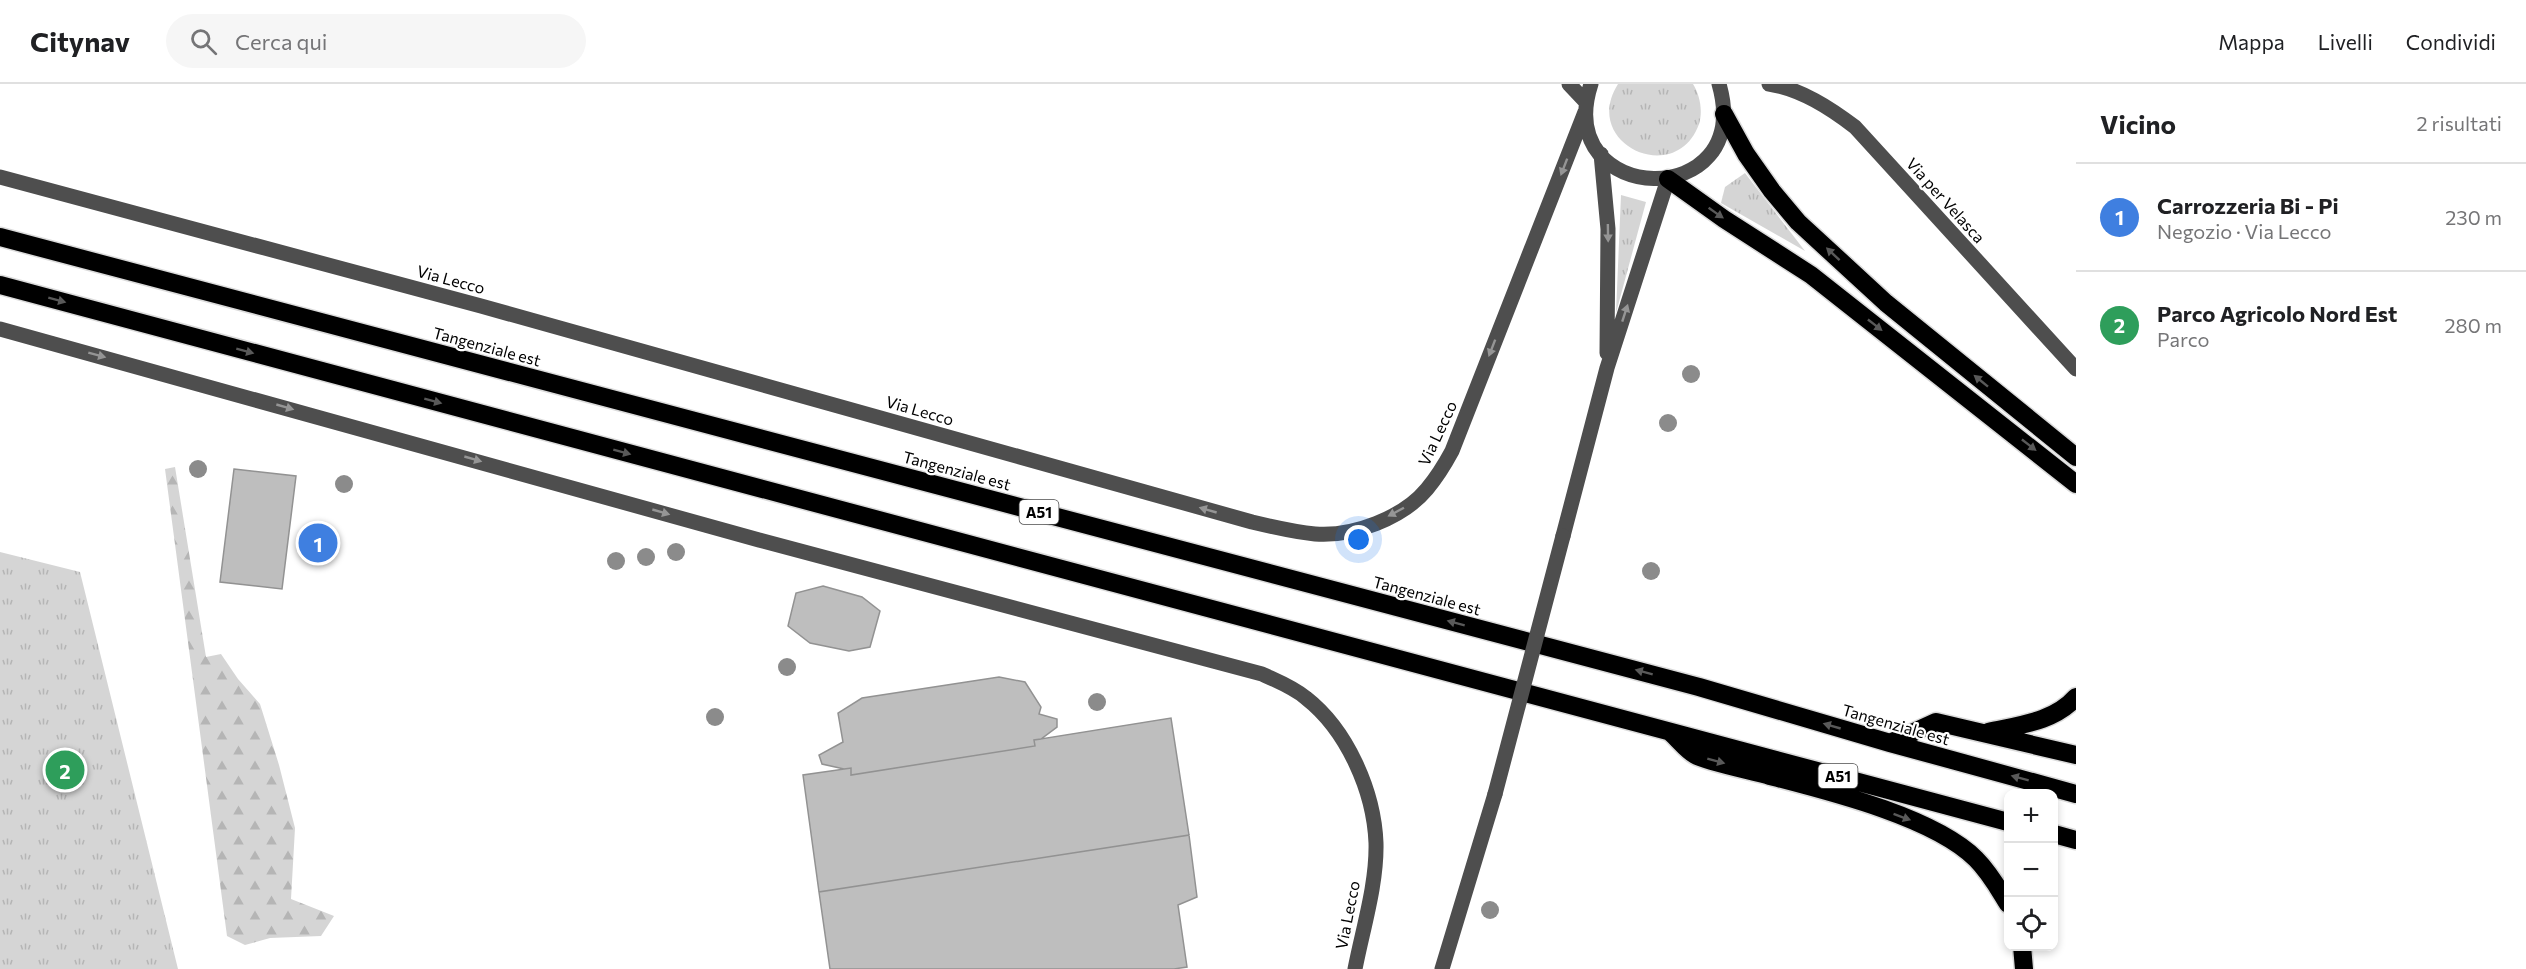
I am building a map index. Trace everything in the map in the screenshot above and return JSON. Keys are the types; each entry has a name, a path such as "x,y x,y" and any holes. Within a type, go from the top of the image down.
{"highway":[{"path":"1724,114 1759,172 1798,222 1886,303 2076,457"},
{"path":"1668,179 1724,219 1811,275 2076,484"},
{"name":"Tangenziale est","path":"0,237 1699,687 2076,794"},
{"name":"A51","path":"0,285 2004,821"},
{"path":"1982,733 2041,721 2067,708 2076,697"},
{"path":"1890,743 1936,722 2076,754"},
{"path":"1668,730 1696,755 1820,789 1909,819 1934,831 1959,845 1975,858 1990,874 2004,897"},
{"path":"2058,835 2076,840"},
{"path":"2022,951 2024,969"}],"street":[{"path":"1569,84 1586,107 1592,142 1611,165 1638,178 1668,179 1696,167 1707,157 1715,144 1724,114 1719,84"},
{"name":"Via Lecco","path":"0,177 481,306 1252,522 1318,534 1360,529 1384,519 1409,506 1426,491 1439,474 1452,450 1586,107 1591,84"},
{"name":"Via per Velasca","path":"1769,84 1809,98 1832,110 1855,127 2076,369"},
{"path":"1600,154 1608,229 1607,368"},
{"path":"1442,969 1495,794 1607,368 1668,179"},
{"name":"Via Lecco","path":"0,329 759,540 1262,674 1286,685 1306,698 1325,716 1341,739 1369,797 1374,818 1376,844 1374,871 1355,969"}],"green space":[{"path":"1618,84 1693,84 1699,98 1701,114 1699,124 1687,143 1671,153 1653,155 1636,150 1621,140 1611,125 1610,106"},
{"path":"1745,173 1805,251 1721,203 1725,187"},
{"path":"1621,195 1646,202 1616,313"},
{"path":"175,467 206,657 221,654 238,679 260,704 295,828 291,899 334,916 321,936 270,938 245,945 227,936 165,469"},
{"path":"0,552 80,572 178,969 0,969"}],"building":[{"path":"234,469 296,476 282,589 220,582"},
{"path":"823,586 862,597 880,611 870,647 849,651 810,643 788,626 796,593"},
{"path":"999,677 1025,682 1041,707 1039,714 1057,719 1057,727 1041,739 1034,740 1035,746 851,775 851,768 844,769 822,764 819,755 843,742 838,713 862,698"},
{"path":"1171,718 1189,835 819,892 803,775 851,768 851,775 1035,746 1034,740"},
{"path":"1189,835 1197,897 1178,905 1187,967 1174,969 830,969 819,892"}],"place":[{"name":"Carrozzeria Bi - Pi","path":"318,543"},
{"name":"Parco Agricolo Nord Est","path":"65,770"}]}
